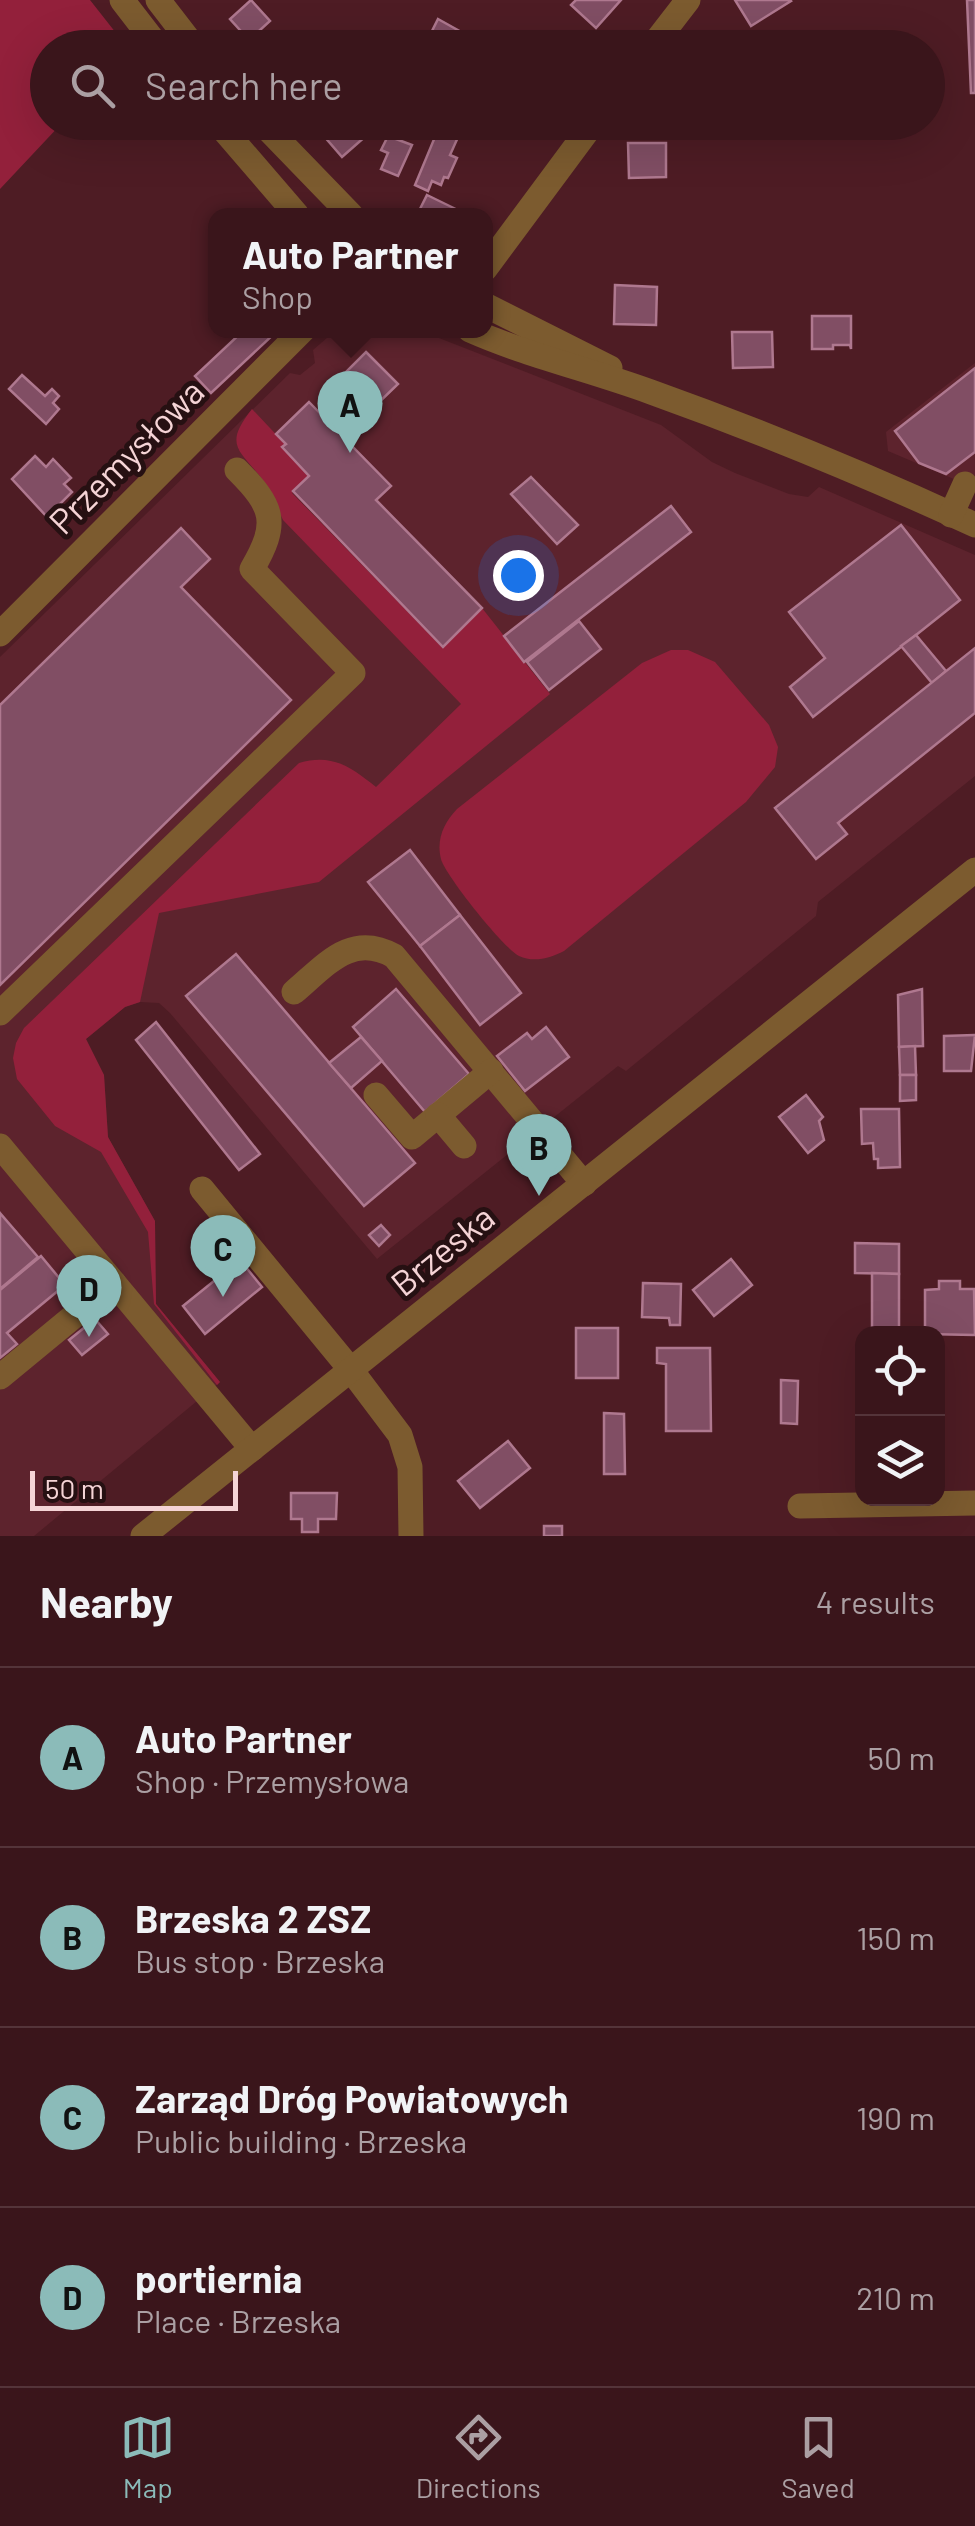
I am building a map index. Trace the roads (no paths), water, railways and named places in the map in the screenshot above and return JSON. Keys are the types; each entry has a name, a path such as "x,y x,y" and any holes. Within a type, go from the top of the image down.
{"street":[{"path":"122,0 145,30"},
{"path":"158,0 181,30"},
{"path":"666,30 688,0"},
{"path":"233,140 291,208"},
{"path":"279,140 344,208"},
{"path":"496,241 579,140"},
{"path":"493,308 568,344 649,391"},
{"name":"Przemysłowa","path":"0,634 295,338"},
{"path":"488,338 520,352 649,391 896,489 963,520 966,484"},
{"path":"0,1014 353,673 252,569 265,548 272,518 260,493 237,470"},
{"name":"Brzeska","path":"143,1536 975,870"},
{"path":"294,992 348,950 364,946 394,956 584,1184"},
{"path":"376,1095 412,1137 491,1071"},
{"path":"438,1115 464,1146"},
{"path":"0,1146 252,1449"},
{"path":"202,1189 400,1435 408,1453 411,1536"},
{"path":"0,1377 114,1282"},
{"path":"800,1506 975,1503"}],"place":[{"name":"Auto Partner","path":"350,453"},
{"name":"Brzeska 2 ZSZ","path":"539,1196"},
{"name":"Zarząd Dróg Powiatowych","path":"223,1297"},
{"name":"portiernia","path":"89,1337"}]}
